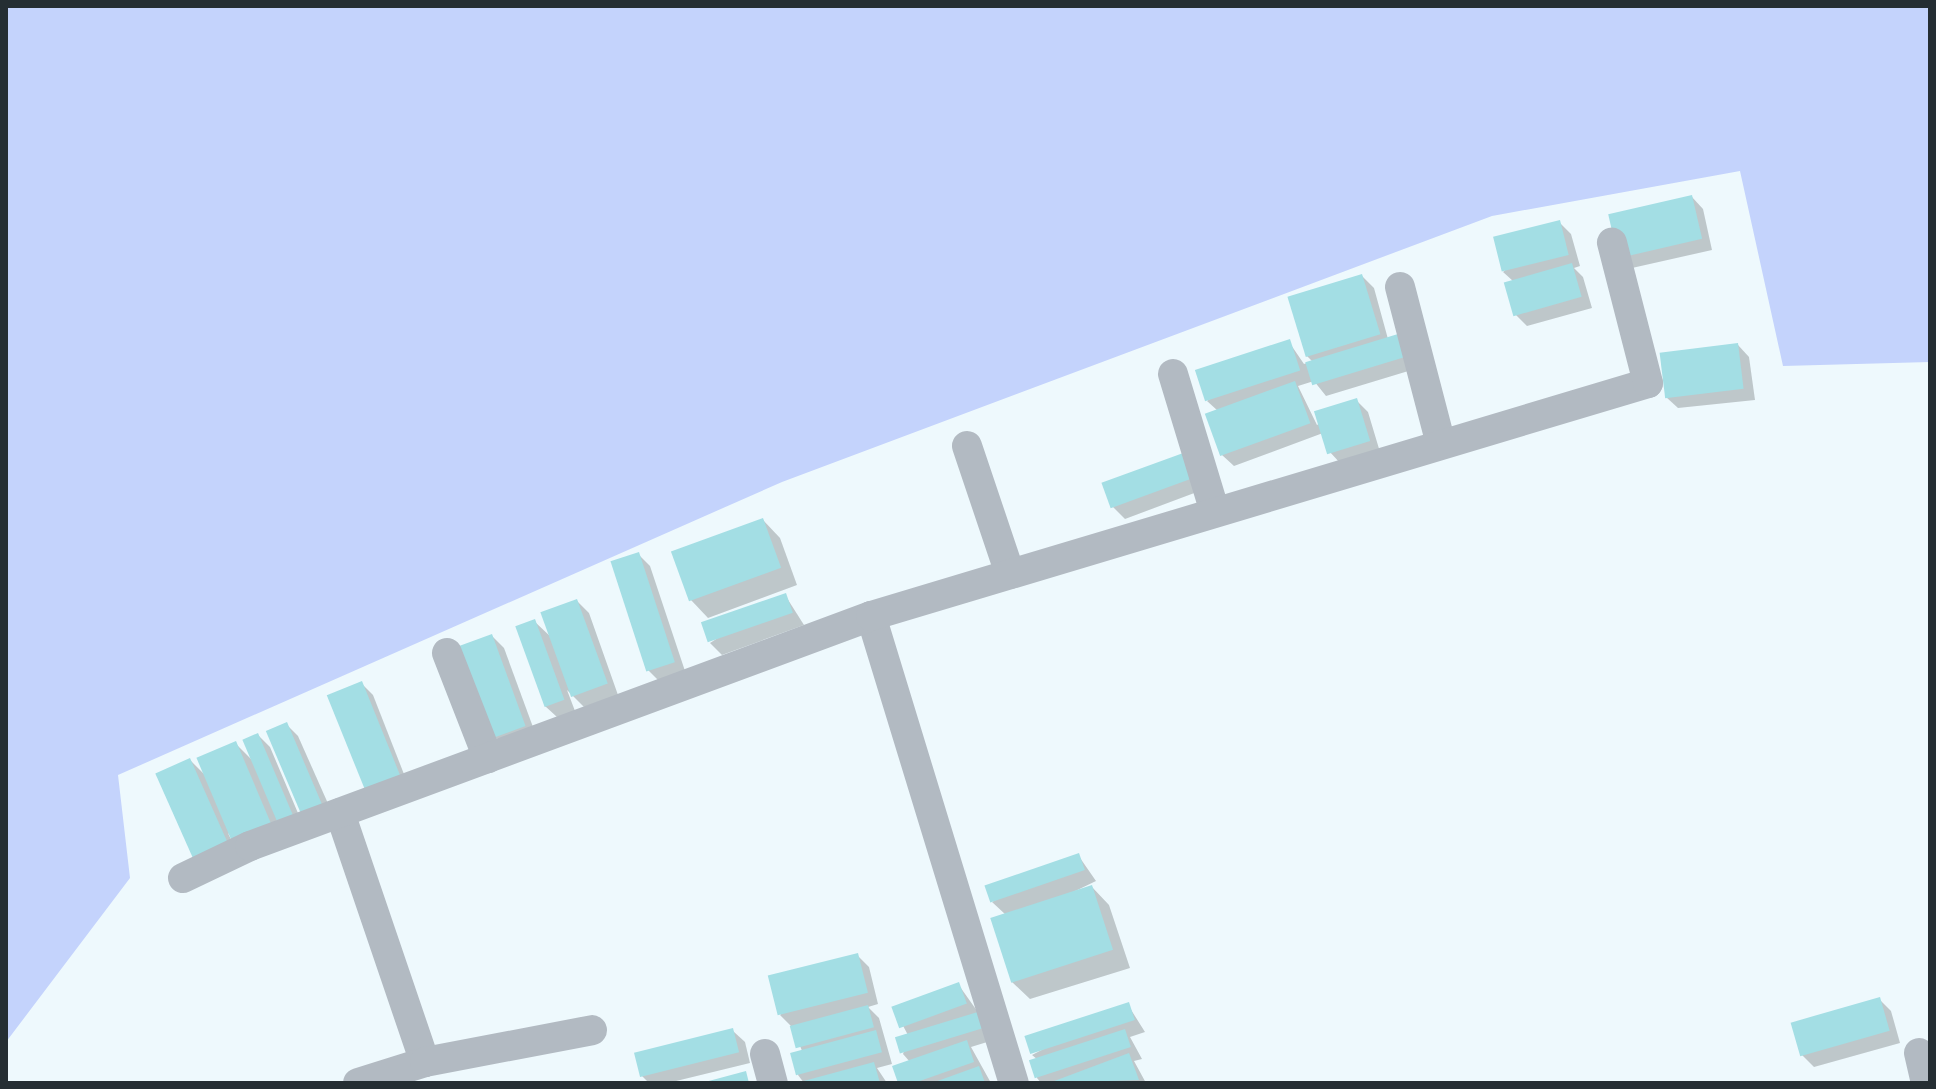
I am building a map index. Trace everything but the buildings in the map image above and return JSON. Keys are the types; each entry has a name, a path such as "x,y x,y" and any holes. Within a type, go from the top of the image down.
{"street":[{"path":"183,878 340,813 871,616 1648,383 1612,243"},
{"path":"1400,287 1441,444"},
{"path":"1173,374 1215,512"},
{"path":"967,446 1010,574"},
{"path":"871,616 1014,1083"},
{"path":"447,653 488,758"},
{"path":"340,813 425,1062"},
{"path":"376,1081 425,1062 592,1030"},
{"path":"1919,1053 1926,1083"}],"water":[{"path":"6,6 1930,6 1930,362 1783,366 1740,171 1492,216 782,482 118,775 130,878 6,1042"}]}
